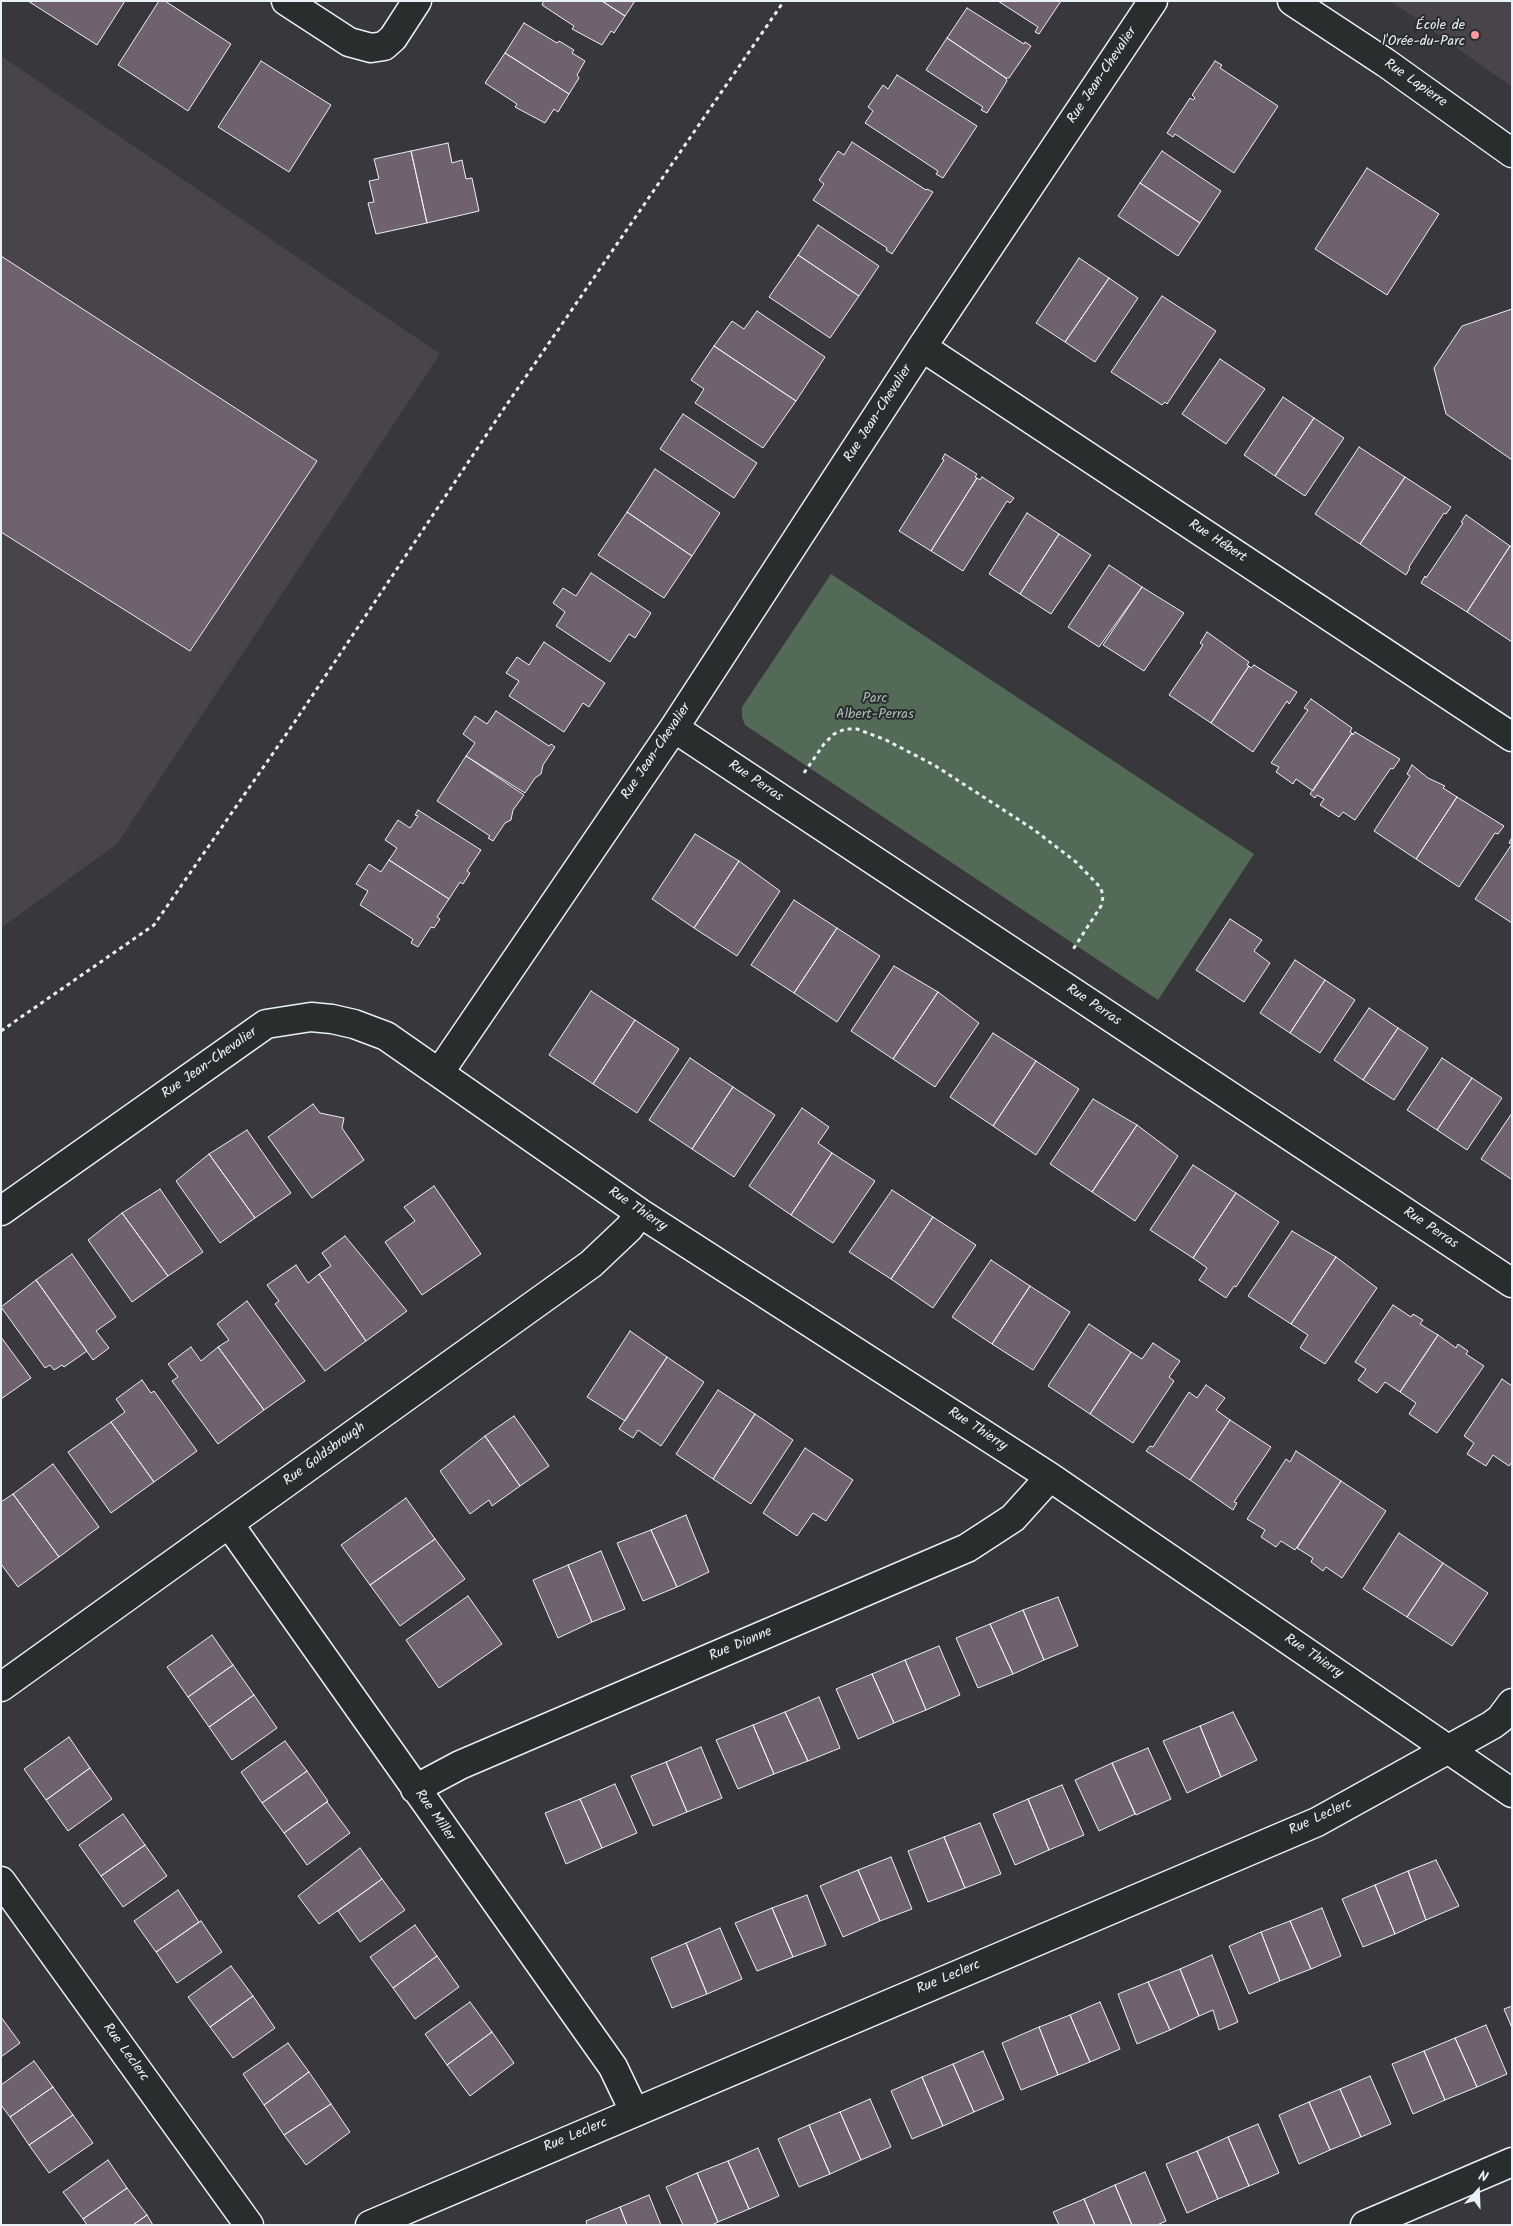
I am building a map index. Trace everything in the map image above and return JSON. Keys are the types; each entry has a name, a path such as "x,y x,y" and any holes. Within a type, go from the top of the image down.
{"street":[{"path":"286,1 349,42 364,47 384,46 393,38 417,1"},
{"name":"Rue Jean-Chevalier","path":"1,1211 266,1024 311,1017 354,1024 386,1036 439,1073 674,728 922,347 1153,1"},
{"name":"Rue Lapierre","path":"1292,1 1394,69 1512,152"},
{"name":"Rue Hébert","path":"922,347 1512,737"},
{"name":"Rue Perras","path":"674,728 1512,1283"},
{"name":"Rue Thierry","path":"439,1073 640,1213 1050,1477 1512,1793"},
{"name":"Rue Goldsbrough","path":"1,1687 591,1264 630,1228 640,1213"},
{"name":"Rue Dionne","path":"415,1789 460,1765 967,1548 1013,1518 1050,1477"},
{"name":"Rue Miller","path":"229,1524 613,2067 634,2112"},
{"name":"Rue Leclerc","path":"370,2225 1317,1822 1500,1719 1512,1703"},
{"name":"Rue Leclerc","path":"1,1881 250,2225"},
{"path":"1365,2225 1512,2162"}],"path":[{"path":"1,1031 154,925 294,723 505,407 784,1"},
{"path":"804,773 824,744 834,734 845,729 856,729 886,740 934,765 1033,829 1076,862 1101,888 1103,897 1101,906 1072,951"}],"shaded area":[{"name":"École de l'Orée-du-Parc","path":"1390,1 1512,1 1512,87 1408,13"},
{"path":"1,56 440,354 117,844 1,928"}],"green space":[{"name":"Parc Albert-Perras","path":"831,574 1254,854 1158,1000 745,725 742,717 742,707"}],"building":[{"path":"28,1 125,1 97,45"},
{"path":"159,1 165,1 231,44 188,111 118,65"},
{"path":"544,1 602,1 625,16 614,33 611,31 602,45 572,29 574,26 542,5"},
{"path":"602,1 635,1 625,16"},
{"path":"998,1 1061,1 1039,34 1035,32 1038,27"},
{"path":"967,8 1024,44 1025,42 1031,46 1009,78 1006,78 947,38"},
{"path":"524,23 557,43 559,41 574,50 572,53 585,61 577,75 579,78 569,94 505,53"},
{"path":"947,38 1006,78 1007,81 987,113 981,110 983,107 926,70"},
{"path":"505,53 569,94 558,112 554,109 545,123 515,107 517,104 485,83"},
{"path":"261,61 331,105 289,172 218,127"},
{"path":"1215,61 1222,65 1220,68 1278,106 1234,173 1175,134 1173,137 1167,133 1190,98 1193,100 1195,98 1192,95"},
{"path":"897,75 977,126 943,178 936,174 938,171 865,123 873,111 868,107 883,85 888,89"},
{"path":"852,142 926,190 933,192 892,254 886,250 887,248 813,200 824,184 819,180 838,151 844,155"},
{"path":"448,143 452,163 462,160 466,179 472,178 479,211 427,223 411,151"},
{"path":"411,151 427,223 376,234 368,203 374,202 369,181 379,179 374,159"},
{"path":"1162,151 1221,191 1200,223 1140,183"},
{"path":"1367,168 1439,214 1387,295 1315,249"},
{"path":"1140,183 1200,223 1178,256 1118,216"},
{"path":"818,225 879,266 859,296 798,255"},
{"path":"798,255 859,296 830,338 769,297"},
{"path":"1,256 317,461 190,651 1,532"},
{"path":"1079,258 1109,278 1065,342 1036,323"},
{"path":"1109,278 1138,298 1095,362 1065,342"},
{"path":"1162,296 1216,331 1167,404 1165,402 1162,405 1111,372"},
{"path":"1512,309 1512,460 1446,414 1434,368 1462,326"},
{"path":"757,311 825,357 796,401 714,346 732,321 744,329"},
{"path":"714,346 796,401 763,448 695,403 704,389 691,380"},
{"path":"1220,359 1265,389 1226,444 1182,414"},
{"path":"1283,397 1314,418 1275,476 1244,455"},
{"path":"683,414 757,463 734,498 660,449"},
{"path":"1314,418 1344,438 1305,496 1275,476"},
{"path":"1359,447 1405,477 1360,544 1315,514"},
{"path":"945,454 977,474 975,477 977,478 931,551 899,531 944,460 942,459"},
{"path":"655,469 720,513 692,556 627,512"},
{"path":"982,477 1014,498 1010,503 1007,501 963,571 931,551 977,478 980,480"},
{"path":"1405,477 1451,507 1446,514 1444,513 1409,567 1406,575 1360,544"},
{"path":"627,512 692,556 664,598 598,555"},
{"path":"1027,513 1059,534 1020,594 989,574"},
{"path":"1466,515 1510,546 1467,612 1421,583 1463,523 1461,522"},
{"path":"1059,534 1091,555 1051,614 1020,594"},
{"path":"1510,546 1512,547 1512,642 1467,612"},
{"path":"1109,565 1142,587 1099,647 1068,627"},
{"path":"591,573 651,613 635,638 629,634 610,662 556,626 565,612 553,603 563,588 576,596"},
{"path":"1142,587 1184,613 1144,671 1103,645"},
{"path":"1207,632 1249,662 1247,665 1249,666 1211,723 1169,695 1203,645 1200,643"},
{"path":"544,642 605,683 589,707 583,703 564,732 509,696 519,681 506,673 517,657 529,665"},
{"path":"1254,665 1297,692 1289,704 1287,701 1253,752 1211,723 1249,666 1251,668"},
{"path":"1311,699 1352,728 1350,732 1352,733 1313,791 1296,779 1293,784 1276,772 1279,767 1271,763 1308,710 1304,708"},
{"path":"496,711 549,746 551,744 555,747 543,765 541,774 535,778 525,793 466,756 475,743 463,734 475,716 487,724"},
{"path":"1355,732 1400,759 1393,769 1391,768 1355,820 1343,812 1339,817 1320,805 1324,799 1317,795 1315,798 1310,794 1352,733 1353,735"},
{"path":"466,756 524,795 513,810 511,820 505,823 493,841 488,838 490,836 437,801"},
{"path":"1412,765 1428,778 1445,786 1443,788 1457,797 1416,859 1374,831 1410,776 1407,774"},
{"path":"1457,797 1504,826 1498,834 1495,833 1459,887 1416,859"},
{"path":"418,810 481,850 467,871 470,873 463,884 460,882 449,899 389,860 397,848 385,840 398,820 410,828 418,816 415,815"},
{"path":"695,834 739,861 694,928 652,899"},
{"path":"1512,844 1512,923 1475,899"},
{"path":"389,860 449,899 437,917 440,919 434,928 431,927 418,947 411,943 413,939 360,905 368,891 356,884 369,864 381,872"},
{"path":"739,861 780,891 737,956 694,928"},
{"path":"794,900 837,928 794,993 751,965"},
{"path":"1230,919 1262,940 1254,951 1270,963 1244,1002 1196,970"},
{"path":"837,928 880,956 837,1022 794,993"},
{"path":"1295,960 1325,980 1290,1033 1260,1013"},
{"path":"894,966 938,992 893,1059 851,1031"},
{"path":"1325,980 1355,1000 1320,1053 1290,1033"},
{"path":"591,991 635,1020 593,1084 549,1055"},
{"path":"938,992 979,1023 935,1087 893,1059"},
{"path":"1369,1008 1398,1028 1363,1080 1334,1060"},
{"path":"635,1020 679,1049 637,1113 593,1084"},
{"path":"1398,1028 1428,1048 1394,1100 1363,1080"},
{"path":"993,1033 1036,1061 993,1126 950,1097"},
{"path":"690,1058 733,1087 692,1149 649,1120"},
{"path":"1442,1058 1472,1078 1437,1130 1407,1110"},
{"path":"1036,1061 1079,1089 1036,1155 993,1126"},
{"path":"1472,1078 1502,1098 1467,1150 1437,1130"},
{"path":"733,1087 775,1115 734,1177 692,1149"},
{"path":"1093,1099 1137,1125 1092,1192 1050,1164"},
{"path":"313,1104 320,1113 344,1118 342,1128 364,1160 312,1198 268,1137"},
{"path":"802,1108 829,1127 818,1143 832,1153 791,1215 749,1186"},
{"path":"1512,1113 1512,1178 1511,1179 1481,1159"},
{"path":"1137,1125 1178,1156 1135,1221 1092,1192"},
{"path":"247,1130 291,1193 255,1218 209,1154"},
{"path":"832,1153 875,1181 833,1243 791,1215"},
{"path":"209,1154 255,1218 220,1243 176,1181"},
{"path":"1193,1165 1236,1193 1193,1258 1150,1230"},
{"path":"434,1186 481,1254 422,1295 385,1242 415,1221 404,1207"},
{"path":"160,1189 203,1252 168,1276 122,1213"},
{"path":"892,1190 933,1217 891,1279 849,1252"},
{"path":"1236,1193 1279,1222 1236,1287 1234,1286 1226,1298 1199,1280 1207,1268 1193,1258"},
{"path":"122,1213 168,1276 132,1302 88,1240"},
{"path":"933,1217 976,1245 933,1308 891,1279"},
{"path":"1292,1231 1336,1257 1291,1324 1248,1296"},
{"path":"345,1236 407,1311 366,1341 319,1274 331,1266 322,1253"},
{"path":"72,1254 116,1317 96,1331 109,1348 93,1360 36,1280"},
{"path":"1336,1257 1377,1288 1325,1364 1300,1348 1308,1335 1291,1324"},
{"path":"991,1260 1030,1286 992,1344 952,1317"},
{"path":"296,1265 308,1283 319,1274 366,1341 325,1371 275,1304 279,1301 267,1285"},
{"path":"36,1280 87,1351 64,1367 62,1365 54,1370 50,1365 45,1368 1,1307"},
{"path":"1030,1286 1070,1312 1033,1370 992,1344"},
{"path":"247,1301 305,1381 264,1410 218,1347 229,1340 217,1324"},
{"path":"1393,1305 1411,1317 1413,1314 1423,1320 1420,1324 1438,1335 1400,1392 1385,1382 1377,1393 1358,1380 1366,1369 1355,1362"},
{"path":"1089,1324 1131,1352 1090,1414 1048,1386"},
{"path":"630,1331 667,1357 625,1421 587,1397"},
{"path":"1438,1335 1456,1348 1458,1344 1468,1351 1466,1354 1484,1366 1437,1433 1409,1414 1416,1403 1400,1392"},
{"path":"1,1337 31,1378 1,1399"},
{"path":"1153,1343 1180,1361 1169,1377 1174,1381 1133,1443 1090,1414 1131,1352 1142,1359"},
{"path":"191,1347 201,1361 218,1347 264,1410 218,1444 172,1381 178,1377 168,1364"},
{"path":"667,1357 704,1382 661,1446 638,1430 633,1438 619,1429"},
{"path":"1502,1379 1512,1386 1512,1462 1509,1466 1493,1455 1486,1466 1467,1454 1474,1443 1464,1436"},
{"path":"142,1380 151,1393 154,1391 197,1451 154,1482 111,1422 125,1412 116,1399"},
{"path":"1206,1385 1225,1398 1216,1410 1230,1420 1190,1480 1146,1451 1150,1446 1153,1447 1189,1392 1197,1398"},
{"path":"718,1390 755,1414 713,1479 676,1454"},
{"path":"755,1414 793,1440 751,1504 713,1479"},
{"path":"514,1416 549,1466 520,1486 485,1436"},
{"path":"1230,1420 1271,1447 1234,1502 1237,1503 1233,1510 1190,1480"},
{"path":"111,1422 154,1482 111,1513 68,1452"},
{"path":"485,1436 520,1486 492,1506 489,1500 470,1514 440,1471"},
{"path":"805,1448 853,1480 826,1521 813,1513 797,1536 763,1513"},
{"path":"1296,1451 1341,1481 1295,1550 1281,1541 1276,1547 1261,1537 1265,1530 1247,1519 1286,1459 1290,1462"},
{"path":"53,1464 99,1527 59,1557 13,1494"},
{"path":"1341,1481 1386,1511 1342,1578 1326,1567 1323,1571 1311,1562 1313,1558 1297,1548"},
{"path":"13,1494 59,1557 18,1587 1,1564 1,1502"},
{"path":"406,1498 435,1539 370,1585 341,1545"},
{"path":"686,1515 709,1572 677,1587 651,1530"},
{"path":"651,1530 677,1587 643,1601 617,1543"},
{"path":"1399,1533 1443,1563 1407,1617 1363,1589"},
{"path":"435,1539 465,1579 400,1626 370,1585"},
{"path":"601,1551 625,1609 592,1622 568,1565"},
{"path":"1443,1563 1488,1593 1452,1646 1407,1617"},
{"path":"568,1565 592,1622 558,1638 533,1580"},
{"path":"468,1596 502,1644 439,1688 406,1640"},
{"path":"1058,1597 1078,1646 1044,1660 1023,1610"},
{"path":"1023,1610 1044,1660 1013,1674 990,1624"},
{"path":"990,1624 1013,1674 978,1688 956,1638"},
{"path":"212,1635 233,1665 188,1697 167,1667"},
{"path":"939,1646 960,1695 926,1710 905,1660"},
{"path":"905,1660 926,1710 894,1723 872,1674"},
{"path":"233,1665 254,1695 209,1727 188,1697"},
{"path":"872,1674 894,1723 858,1739 836,1689"},
{"path":"254,1695 277,1728 232,1760 209,1727"},
{"path":"819,1697 840,1748 808,1761 785,1712"},
{"path":"785,1712 808,1761 774,1774 753,1725"},
{"path":"1233,1712 1257,1760 1221,1777 1200,1726"},
{"path":"753,1725 774,1774 738,1789 716,1740"},
{"path":"1200,1726 1221,1777 1187,1793 1163,1741"},
{"path":"69,1737 90,1768 46,1800 24,1769"},
{"path":"285,1741 307,1771 262,1803 241,1772"},
{"path":"701,1747 722,1798 687,1812 666,1762"},
{"path":"1148,1748 1171,1799 1136,1815 1112,1763"},
{"path":"666,1762 687,1812 653,1826 631,1776"},
{"path":"1112,1763 1135,1814 1099,1831 1075,1780"},
{"path":"90,1768 112,1799 68,1831 46,1800"},
{"path":"307,1771 328,1801 284,1833 262,1803"},
{"path":"615,1784 637,1833 602,1848 580,1799"},
{"path":"1062,1785 1084,1835 1049,1850 1028,1799"},
{"path":"580,1799 602,1848 566,1864 545,1813"},
{"path":"1028,1799 1049,1850 1015,1865 993,1814"},
{"path":"327,1802 350,1833 307,1865 284,1833"},
{"path":"123,1814 145,1845 101,1876 79,1845"},
{"path":"980,1823 1001,1874 965,1888 944,1837"},
{"path":"944,1837 965,1888 928,1902 908,1851"},
{"path":"145,1845 167,1876 123,1907 101,1876"},
{"path":"360,1848 382,1879 319,1924 298,1896"},
{"path":"891,1857 912,1909 880,1921 858,1870"},
{"path":"1436,1860 1459,1906 1426,1920 1408,1871"},
{"path":"858,1870 880,1921 843,1937 820,1886"},
{"path":"1408,1871 1426,1920 1395,1934 1375,1885"},
{"path":"382,1879 405,1910 360,1942 338,1911"},
{"path":"1375,1885 1395,1934 1363,1947 1342,1899"},
{"path":"178,1890 199,1922 156,1952 134,1921"},
{"path":"807,1895 826,1945 793,1957 772,1908"},
{"path":"772,1908 793,1957 757,1971 735,1923"},
{"path":"1322,1908 1341,1956 1311,1969 1290,1921"},
{"path":"201,1921 222,1952 177,1983 156,1952"},
{"path":"1290,1921 1311,1969 1280,1981 1261,1932"},
{"path":"415,1925 437,1956 393,1988 370,1957"},
{"path":"720,1928 742,1979 707,1994 686,1943"},
{"path":"1261,1932 1280,1981 1249,1994 1229,1946"},
{"path":"686,1943 707,1994 672,2008 651,1958"},
{"path":"1212,1955 1238,2022 1219,2030 1213,2010 1199,2016 1180,1969"},
{"path":"437,1956 459,1987 415,2019 393,1988"},
{"path":"231,1966 253,1996 210,2027 188,1997"},
{"path":"1180,1969 1199,2016 1170,2030 1148,1982"},
{"path":"1148,1982 1170,2030 1137,2044 1118,1994"},
{"path":"253,1996 275,2028 233,2058 210,2027"},
{"path":"470,2002 492,2032 447,2065 425,2034"},
{"path":"1100,2002 1120,2049 1090,2062 1070,2015"},
{"path":"1512,2006 1512,2028 1504,2009"},
{"path":"1070,2015 1090,2062 1058,2075 1039,2027"},
{"path":"1,2017 20,2043 1,2057"},
{"path":"1486,2025 1507,2074 1477,2087 1455,2038"},
{"path":"1039,2027 1058,2075 1021,2090 1002,2043"},
{"path":"492,2032 514,2063 470,2096 447,2065"},
{"path":"1455,2038 1477,2087 1445,2100 1424,2051"},
{"path":"288,2043 309,2072 264,2105 243,2074"},
{"path":"983,2051 1004,2099 974,2112 953,2064"},
{"path":"1424,2051 1445,2100 1413,2114 1392,2064"},
{"path":"34,2061 53,2087 10,2117 1,2105 1,2085"},
{"path":"953,2064 974,2112 943,2126 922,2077"},
{"path":"309,2072 331,2104 284,2135 264,2105"},
{"path":"1370,2076 1391,2124 1361,2137 1340,2089"},
{"path":"922,2077 943,2126 912,2139 891,2091"},
{"path":"53,2087 73,2115 29,2145 10,2117"},
{"path":"1340,2089 1361,2137 1330,2150 1309,2102"},
{"path":"870,2099 891,2147 861,2160 840,2112"},
{"path":"1309,2102 1330,2150 1299,2164 1279,2115"},
{"path":"331,2104 350,2132 306,2165 284,2135"},
{"path":"840,2112 861,2160 830,2174 809,2125"},
{"path":"73,2115 93,2143 49,2173 29,2145"},
{"path":"1258,2124 1279,2173 1249,2186 1228,2137"},
{"path":"809,2125 830,2174 799,2187 778,2139"},
{"path":"1228,2137 1249,2186 1218,2199 1197,2151"},
{"path":"758,2148 779,2196 749,2209 728,2161"},
{"path":"1197,2151 1218,2199 1187,2213 1166,2164"},
{"path":"108,2160 127,2188 83,2219 63,2192"},
{"path":"728,2161 749,2209 718,2222 697,2173"},
{"path":"1145,2172 1166,2221 1157,2225 1132,2225 1115,2185"},
{"path":"697,2173 718,2222 712,2225 683,2225 666,2187"},
{"path":"1115,2185 1132,2225 1095,2225 1084,2199"},
{"path":"127,2188 147,2215 133,2225 87,2225 83,2219"},
{"path":"649,2195 661,2225 627,2225 620,2207"},
{"path":"1084,2199 1095,2225 1059,2225 1053,2212"},
{"path":"620,2207 627,2225 587,2225 586,2221"},
{"path":"147,2215 153,2225 133,2225"}],"place":[{"name":"École de l'Orée-du-Parc","path":"1475,35"}]}
